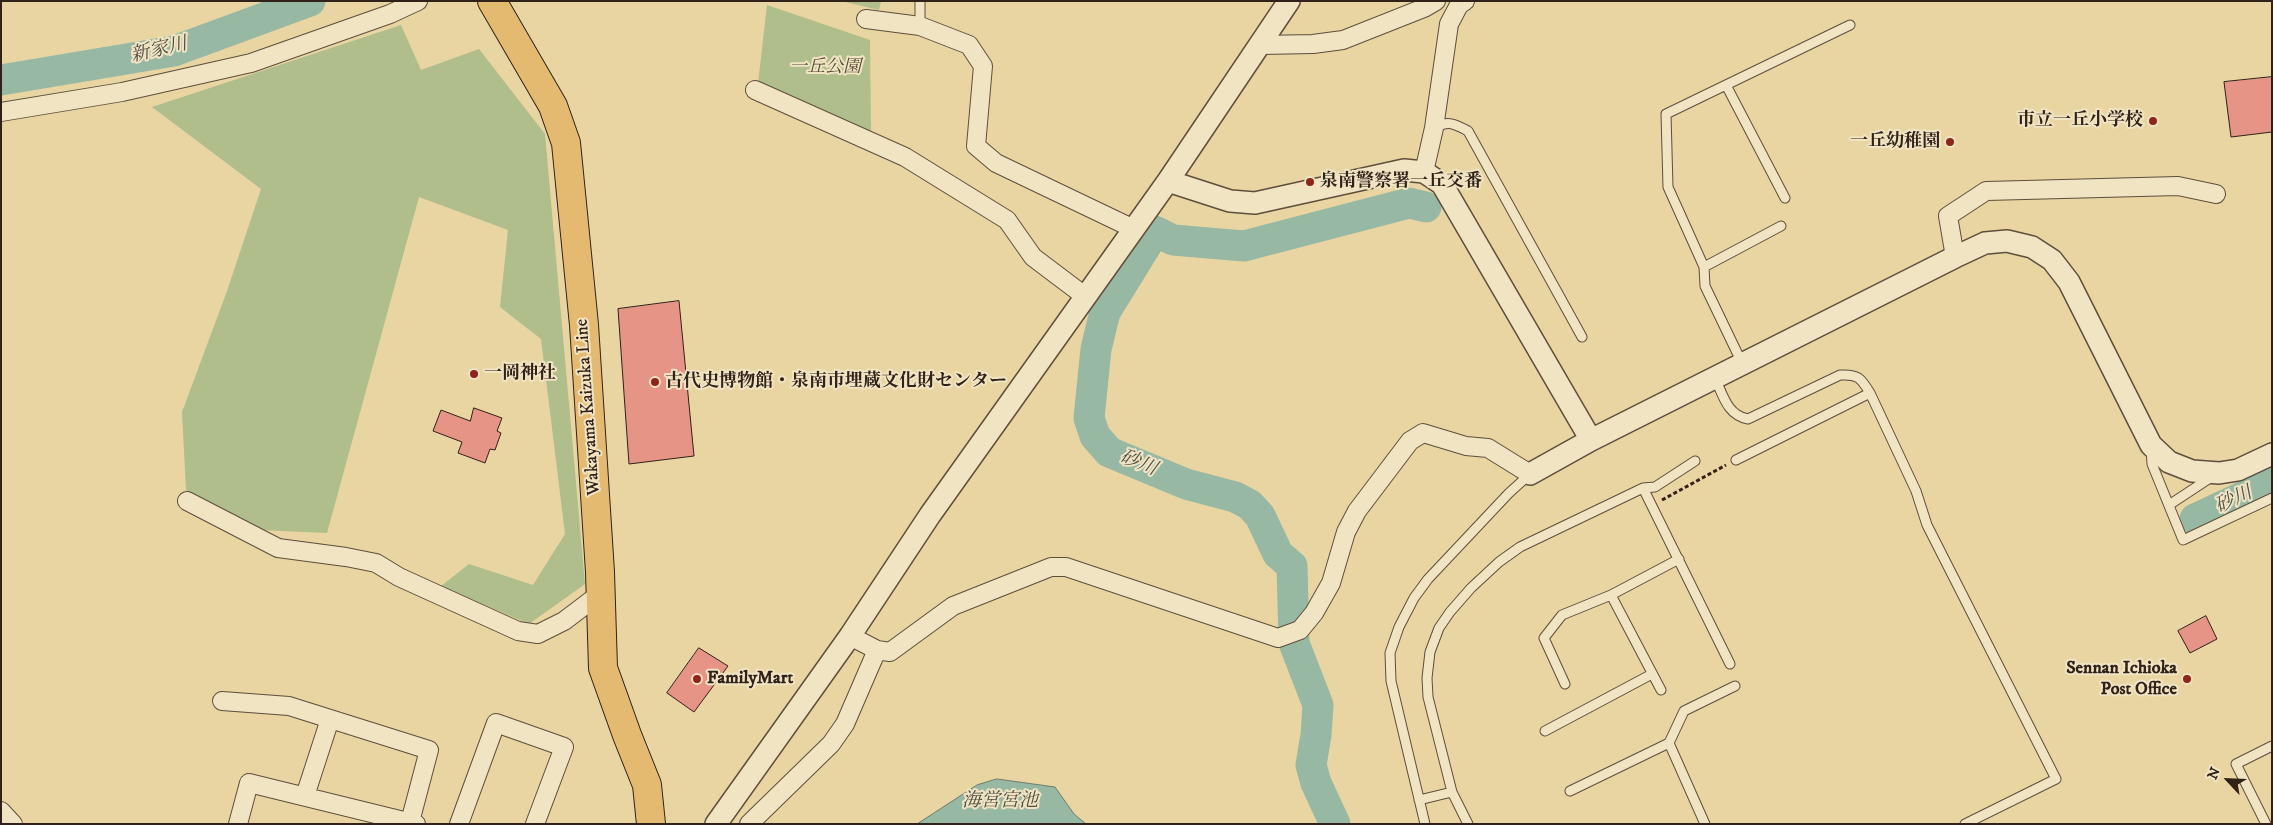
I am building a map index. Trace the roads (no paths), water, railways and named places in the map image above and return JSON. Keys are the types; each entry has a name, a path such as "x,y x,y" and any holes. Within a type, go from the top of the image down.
{"main road":[{"name":"Wakayama Kaizuka Line","path":"492,1 553,106 566,143 584,325 601,593 603,668 647,785 650,824"}],"street":[{"path":"1,112 122,92 251,63 390,14 418,1"},
{"path":"716,824 850,636 930,515 1134,230 1290,1"},
{"path":"1261,45 1313,44 1342,40 1424,8 1436,1"},
{"path":"1424,172 1434,128 1449,24 1459,5 1465,1"},
{"path":"866,19 920,26 969,45 983,66 976,146 996,163 1134,230"},
{"path":"755,90 905,157 1007,220 1033,257 1086,297"},
{"path":"1168,181 1230,201 1255,203 1404,170 1424,172 1442,184 1591,440"},
{"path":"1955,257 1948,216 1986,191 2065,191 2178,186 2216,194"},
{"path":"850,636 877,650 890,652 953,606 1052,567 1066,567 1278,638 1292,633 1314,613 1331,583 1346,532 1357,511 1410,441 1423,433 1466,446 1488,448 1530,474 1591,440 1742,363 1986,243 2007,241 2032,247 2052,260 2069,282 2151,445 2169,462 2192,471 2219,473 2238,470 2272,454"},
{"path":"187,501 278,548 376,563 399,576 518,632 538,634 564,621 601,593"},
{"path":"749,824 832,744 845,724 877,650"},
{"path":"222,701 289,706 429,750 413,823 249,783 238,824"},
{"path":"305,796 330,719"},
{"path":"458,824 496,723 564,747 536,824"},
{"path":"1,811 13,824"}],"lane":[{"path":"920,1 920,26"},
{"path":"1742,363 1705,286 1704,266 1668,187 1666,114 1850,25"},
{"path":"1726,85 1785,198"},
{"path":"1434,128 1443,123 1451,123 1468,131 1582,337"},
{"path":"1704,266 1781,226"},
{"path":"1715,377 1730,410 1738,417 1748,418 1840,374 1853,374 1862,380 1870,393 1916,491 1927,525 2056,779 1965,824"},
{"path":"1736,460 1870,393"},
{"path":"2151,445 2152,464 2184,540 2272,498"},
{"path":"1468,824 1452,792 1428,697 1427,678 1430,652 1439,628 1450,612 1472,588 1499,562 1520,547 1643,488 1655,487 1695,462"},
{"path":"2169,505 2219,473"},
{"path":"1425,824 1391,681 1390,653 1399,627 1414,598 1428,579 1509,493 1530,474"},
{"path":"1643,488 1730,664"},
{"path":"1566,684 1544,638 1562,615 1610,595 1679,559"},
{"path":"1610,595 1660,690"},
{"path":"1545,731 1652,674"},
{"path":"1570,791 1669,743 1684,712 1735,686"},
{"path":"1669,743 1705,824"},
{"path":"2266,824 2236,764 2272,746"},
{"path":"1420,800 1452,792"}],"water":[{"name":"海営宮池","path":"997,779 1055,787 1074,814 1086,824 917,824 977,785"}],"waterway":[{"name":"新家川","path":"1,80 174,51 310,1"},
{"name":"砂川","path":"1335,824 1316,783 1311,765 1318,705 1294,643 1292,566 1278,554 1260,516 1250,505 1235,497 1186,484 1109,452 1095,436 1089,418 1096,349 1105,312 1155,231 1173,240 1244,246 1409,203 1426,207"},
{"name":"砂川","path":"2195,519 2272,483"}],"place":[{"name":"市立一丘小学校","path":"2153,121"},
{"name":"一丘幼稚園","path":"1950,142"},
{"name":"泉南警察署一丘交番","path":"1310,182"},
{"name":"一岡神社","path":"474,374"},
{"name":"古代史博物館・泉南市埋蔵文化財センター","path":"655,382"},
{"name":"FamilyMart","path":"697,679"},
{"name":"Sennan Ichioka Post Office","path":"2187,679"}],"park label":[{"name":"一丘公園","path":"825,68"}]}
